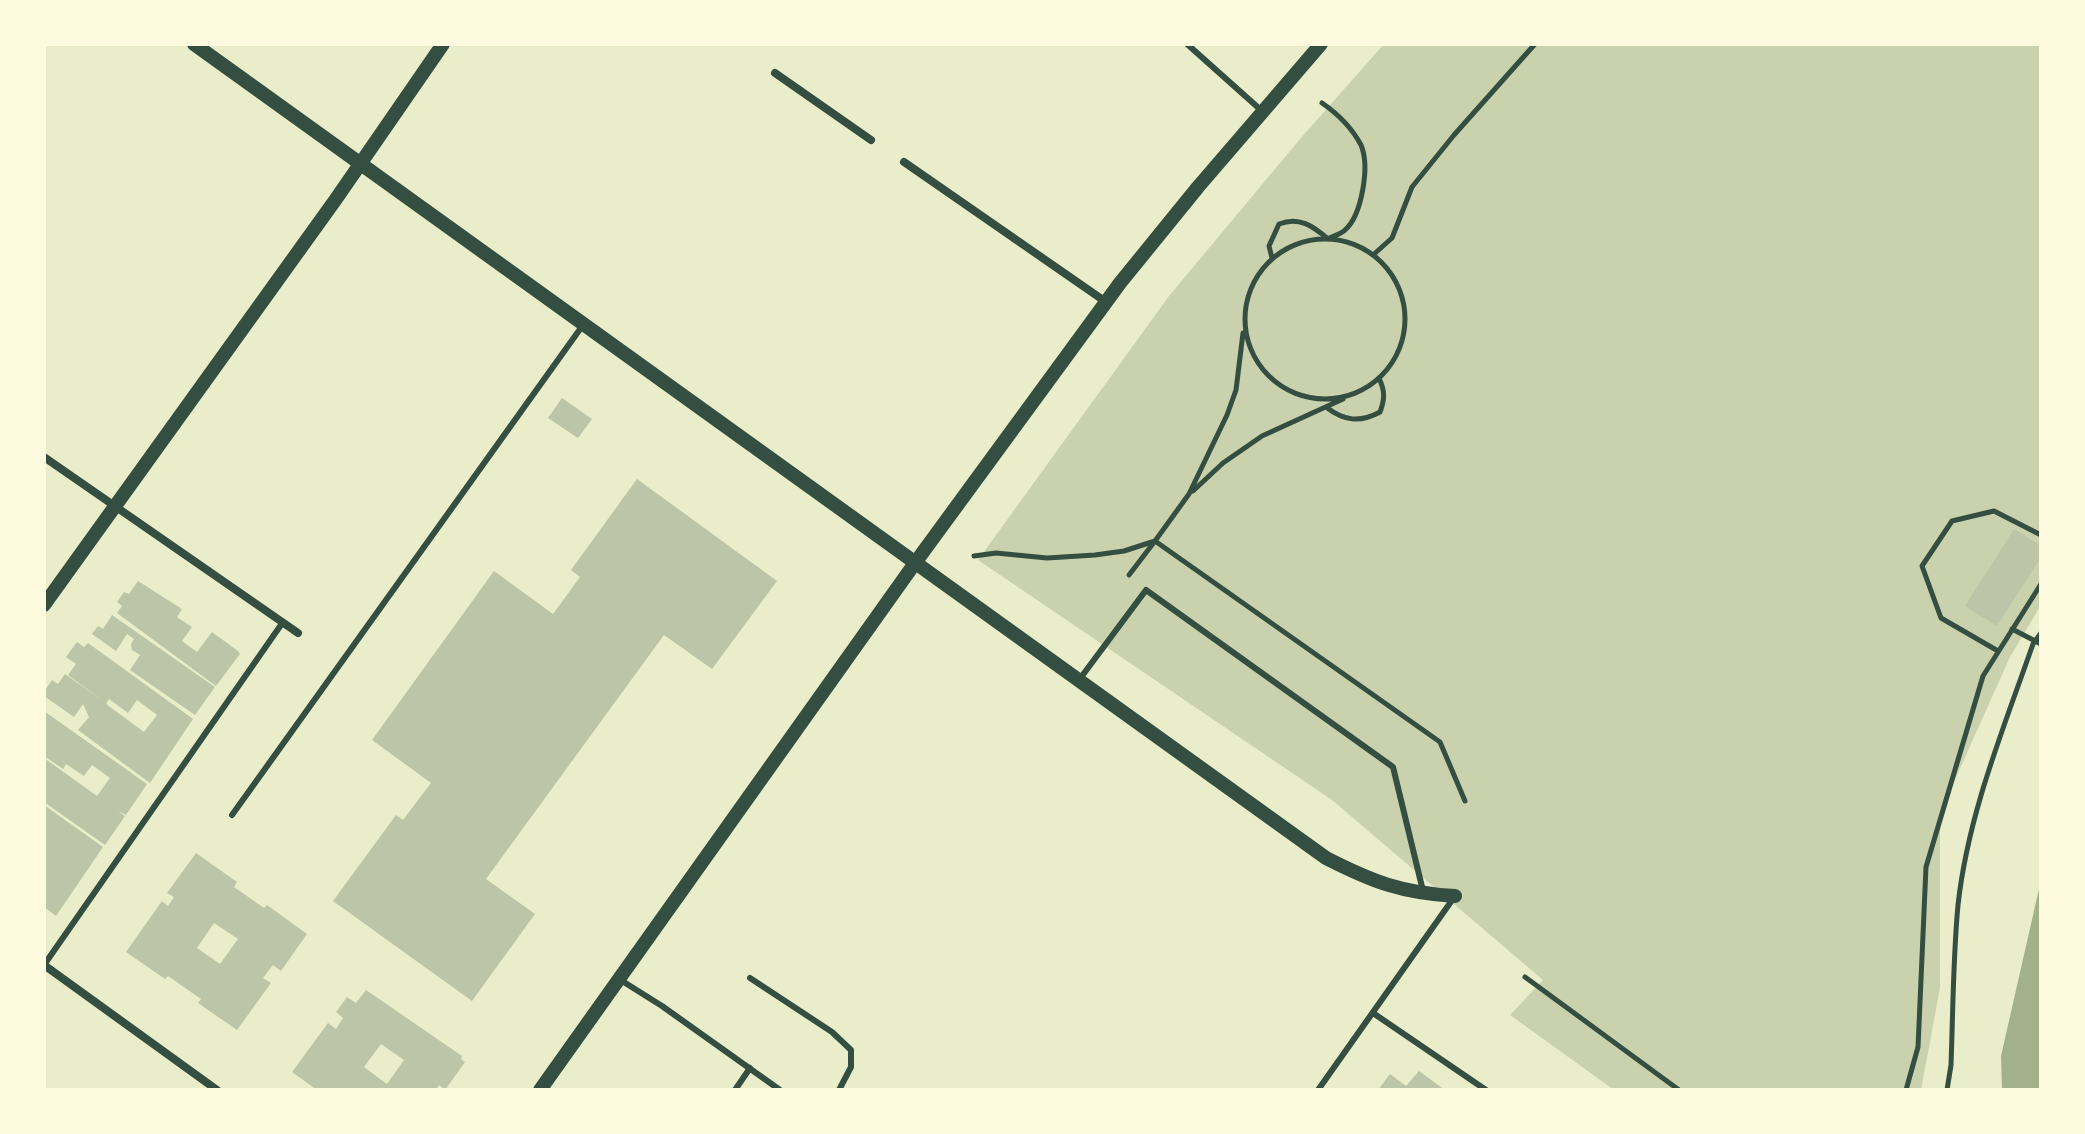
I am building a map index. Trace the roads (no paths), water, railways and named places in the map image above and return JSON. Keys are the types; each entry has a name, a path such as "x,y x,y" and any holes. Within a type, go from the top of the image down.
{"street":[{"path":"194,44 1326,858 1373,882 1423,895 1455,896"},
{"path":"44,605 443,44"},
{"path":"540,1090 915,563 1106,302 1198,187 1321,44"},
{"path":"775,73 871,140"},
{"path":"904,162 1106,302"},
{"path":"44,457 298,633"},
{"path":"44,965 217,1090"}],"lane":[{"path":"1187,44 1262,112"},
{"path":"232,815 583,325"},
{"path":"1079,680 1146,590 1393,767 1423,895"},
{"path":"44,965 283,622"},
{"path":"1318,1090 1455,896"},
{"path":"750,978 832,1032 851,1050 851,1067 839,1090"},
{"path":"619,979 780,1090"},
{"path":"1373,1013 1486,1090"},
{"path":"735,1090 750,1068"}]}
